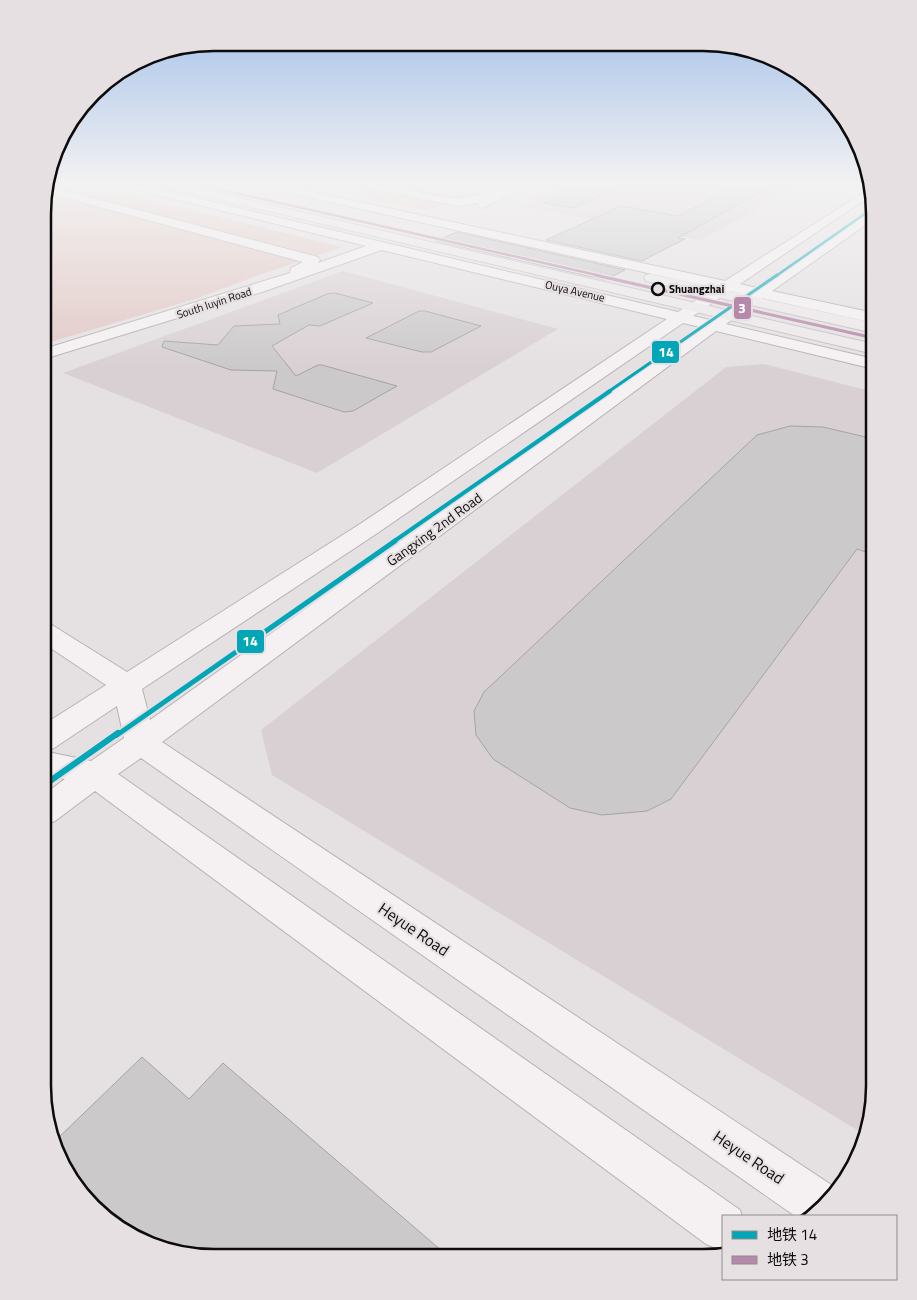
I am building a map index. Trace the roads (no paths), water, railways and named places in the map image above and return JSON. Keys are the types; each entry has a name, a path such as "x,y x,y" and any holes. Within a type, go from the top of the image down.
{"main road":[{"name":"Ouya Avenue","path":"416,246 689,313"},
{"path":"516,246 754,296 866,326"},
{"name":"Ouya Avenue","path":"720,332 866,348"}],"street":[{"path":"259,246 313,260 306,267 288,274"},
{"name":"South luyin Road","path":"51,348 377,246"},
{"name":"South luyin Road","path":"51,352 248,292 377,246"},
{"name":"Ouya Avenue","path":"382,246 604,298 689,313 720,332"},
{"path":"548,246 658,269 699,274 728,272 750,267 773,257"},
{"path":"51,735 368,529 628,352 790,246"},
{"path":"796,246 792,250 794,254 808,255 828,246"},
{"name":"Gangxing 2nd Road","path":"51,806 645,375 720,332 754,296 831,246"},
{"path":"805,264 794,275 794,282 803,294 830,306 866,316"},
{"path":"658,269 724,290"},
{"path":"754,296 866,317"},
{"path":"604,298 633,311 643,320 645,330 628,352"},
{"path":"720,332 760,341 817,350 866,362"},
{"path":"593,377 621,366 635,370 636,372 608,402"},
{"path":"51,636 127,685 140,742"},
{"name":"Heyue Road","path":"140,742 816,1202"},
{"path":"51,765 95,774 722,1227"}],"metro line":[{"name":"3","path":"468,246 866,336"},
{"name":"14","path":"51,780 819,246"}],"place":[{"name":"Shuangzhai","path":"658,289"}]}
